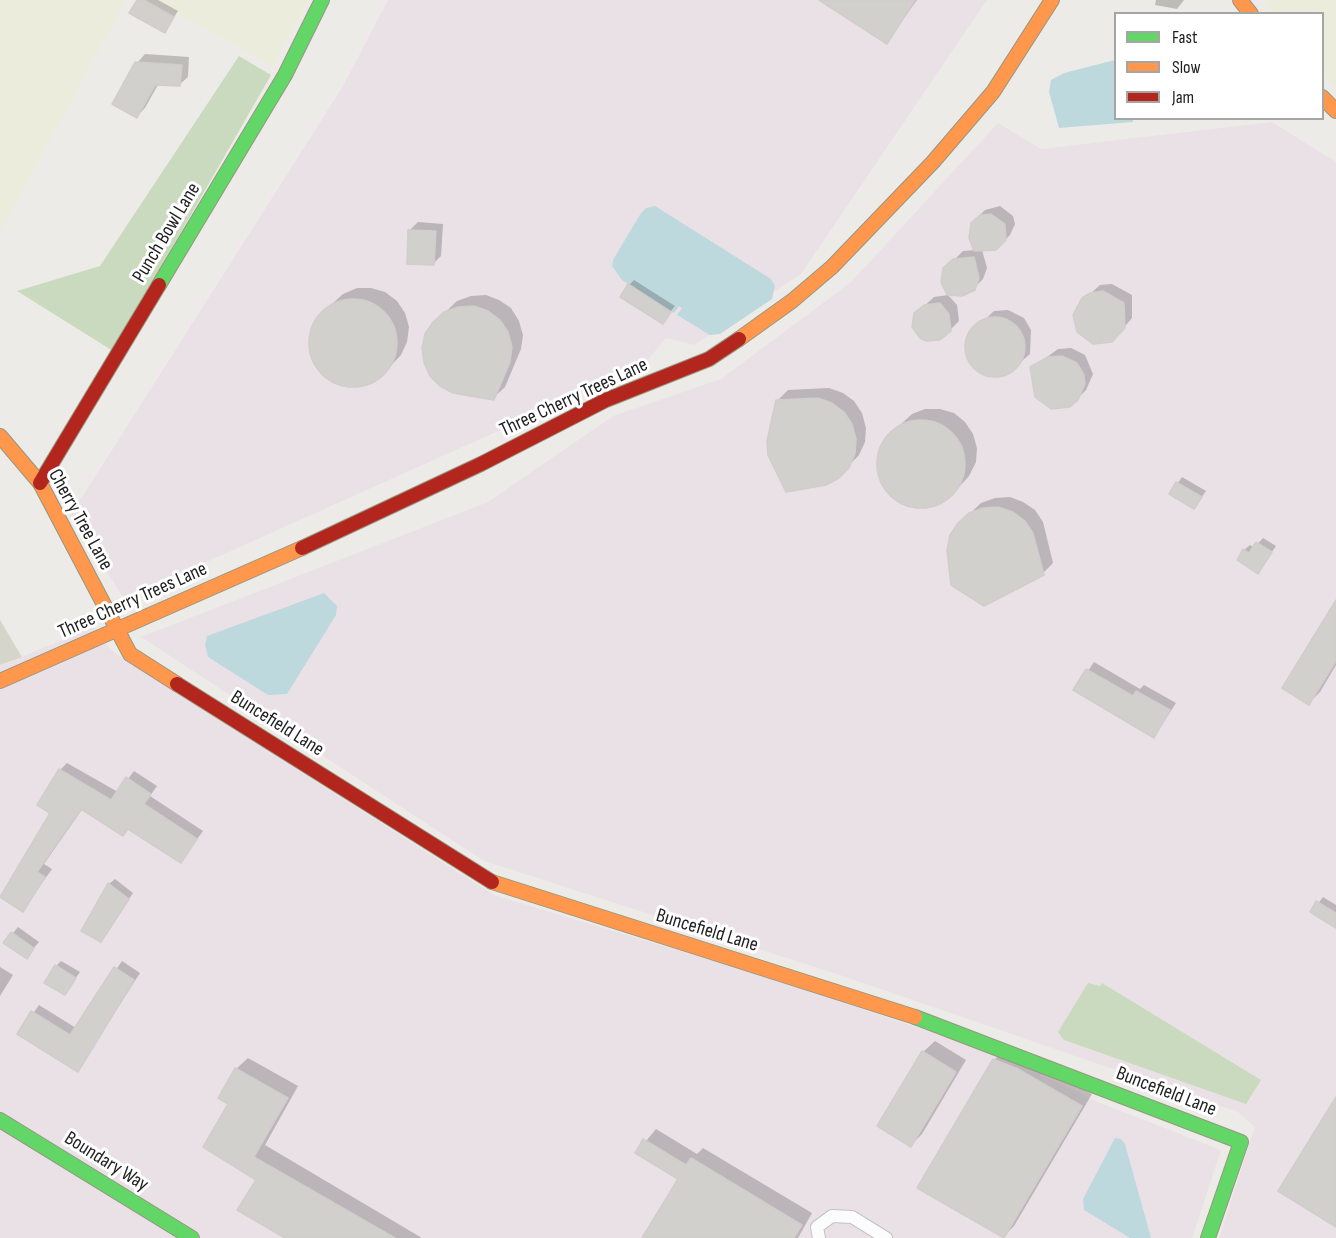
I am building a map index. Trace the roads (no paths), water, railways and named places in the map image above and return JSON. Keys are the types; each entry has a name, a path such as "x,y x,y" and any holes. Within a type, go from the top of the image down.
{"street":[{"name":"Punch Bowl Lane","path":"40,483 285,75 322,0"},
{"name":"Three Cherry Trees Lane","path":"0,681 280,558 481,464 606,400 708,359 736,341 792,301 832,267 933,162 993,92 1052,0"},
{"path":"1240,0 1249,12"},
{"path":"1324,98 1336,111"},
{"name":"Cherry Tree Lane","path":"0,436 40,483 118,629"},
{"name":"Buncefield Lane","path":"118,629 130,654 495,885 903,1013 1241,1142 1208,1238"},
{"name":"Boundary Way","path":"0,1120 192,1238"},
{"path":"819,1238 818,1227 832,1216 852,1216 886,1238"}],"water":[{"path":"1114,60 1114,120 1133,120 1133,122 1059,128 1049,92 1051,80 1064,73"},
{"path":"655,206 771,279 775,286 772,299 720,334 710,335 677,315 682,308 679,306 674,313 622,280 612,266 613,260 641,213 646,208"},
{"path":"324,593 337,606 336,615 287,694 268,695 208,657 205,645 207,636"},
{"path":"1115,1138 1121,1139 1125,1144 1151,1238 1130,1238 1084,1210 1083,1199"}]}
